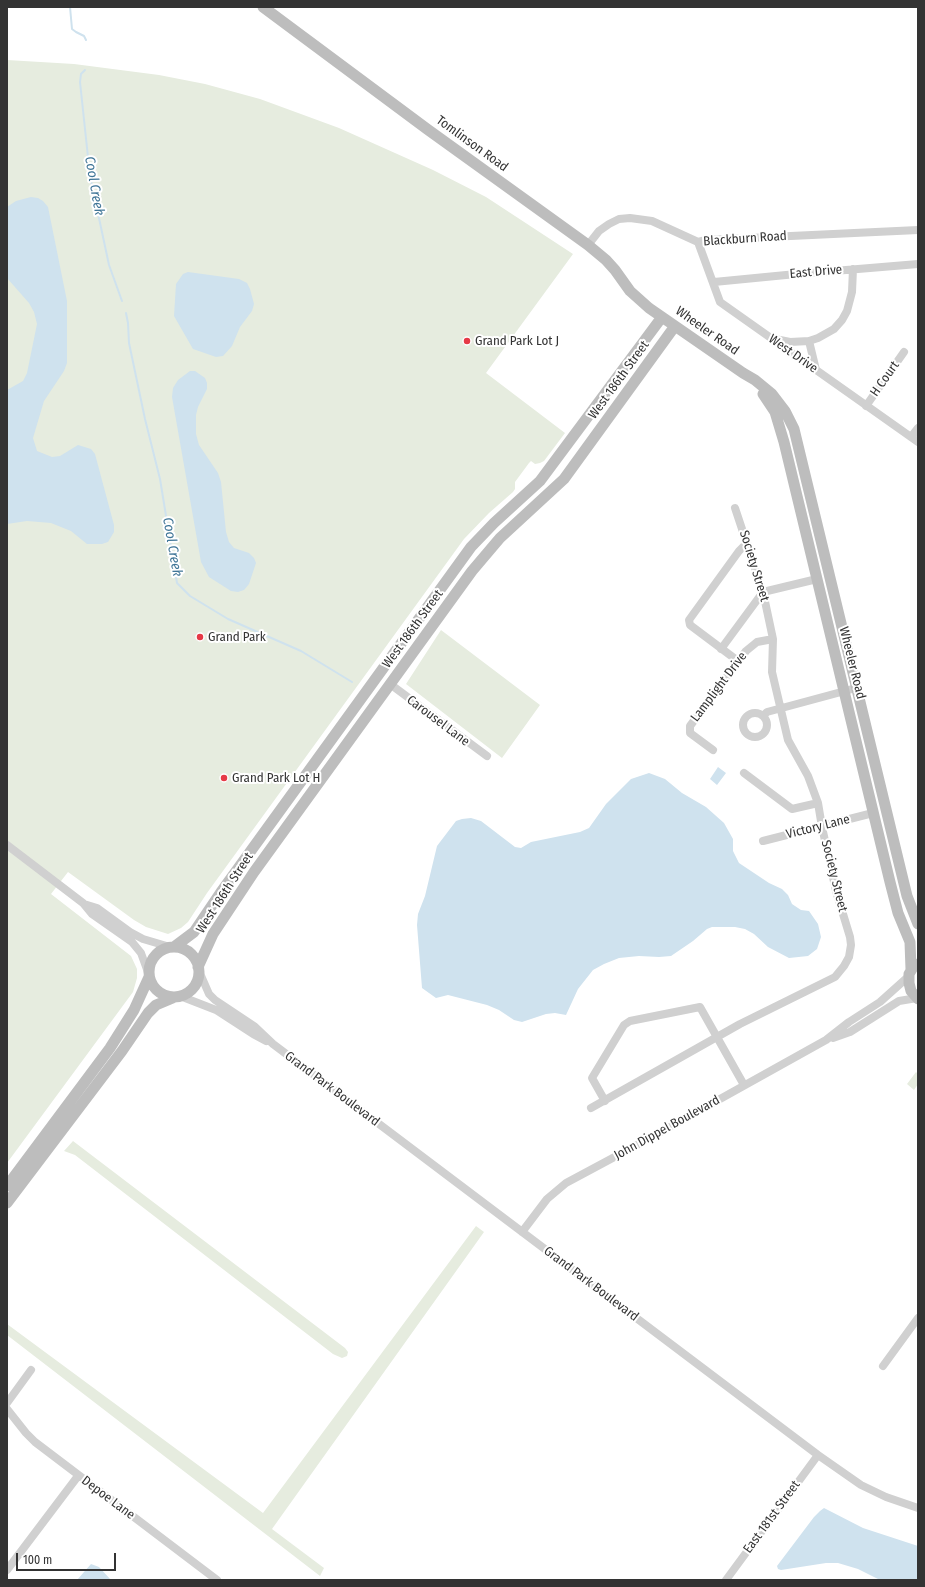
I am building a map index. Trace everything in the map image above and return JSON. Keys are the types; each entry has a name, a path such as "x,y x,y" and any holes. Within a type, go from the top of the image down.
{"street":[{"name":"Tomlinson Road","path":"263,7 451,147 588,245 615,270 630,291 659,315"},
{"name":"Blackburn Road","path":"588,245 599,231 609,224 619,219 630,218 640,218 652,221 698,242 706,240 918,230"},
{"name":"West Drive","path":"698,242 714,282 717,298 720,302 915,440"},
{"name":"East Drive","path":"714,282 918,264"},
{"path":"770,338 790,342 809,341 830,332 842,320 847,312 850,301 853,269"},
{"name":"Wheeler Road","path":"659,315 743,373 756,380 772,394 785,411 794,429 907,894 918,924"},
{"name":"West 186th Street","path":"172,947 194,932 221,892 471,547 540,481 659,315"},
{"name":"West 186th Street","path":"198,969 213,934 228,910 436,621 492,546 564,479 675,326"},
{"path":"809,341 816,370"},
{"name":"H Court","path":"866,406 904,352"},
{"name":"Wheeler Road","path":"743,373 768,401 780,426 873,814 898,913 910,942 913,969 910,987 917,998"},
{"path":"915,440 918,428"},
{"name":"Society Street","path":"591,1108 740,1024 834,977 844,966 849,957 851,945 850,937 836,891 818,803 808,776 788,740 772,672 773,639 763,592 735,508"},
{"path":"738,661 690,625 689,622 690,618 739,551 747,543"},
{"path":"721,649 763,592 817,579"},
{"path":"423,613 436,621"},
{"name":"Lamplight Drive","path":"713,750 693,735 689,728 691,723 750,647 757,642 773,639"},
{"name":"Carousel Lane","path":"390,684 486,756"},
{"path":"763,716 767,712 856,688"},
{"path":"744,773 792,809 818,803"},
{"name":"Victory Lane","path":"763,841 873,814"},
{"path":"7,845 83,903 92,914 132,942 141,953 152,984 158,991 166,996 178,996"},
{"path":"7,1203 122,1051 148,1013 156,1005 189,992 195,985 198,969 192,954 184,949 143,939 126,929 97,908 83,903"},
{"path":"7,1186 113,1044 134,1010 149,976 150,965 154,957 161,950 172,947"},
{"name":"Grand Park Boulevard","path":"198,969 209,994 215,1000 254,1026 273,1044 818,1455 860,1485 886,1497 918,1508"},
{"name":"John Dippel Boulevard","path":"522,1232 547,1199 566,1183 656,1135 826,1040 849,1022 880,1002 913,969"},
{"name":"Grand Park Boulevard","path":"178,996 216,1010 253,1034 273,1044"},
{"name":"John Dippel Boulevard","path":"826,1040 850,1032 899,1001 917,998"},
{"path":"604,1101 592,1078 624,1025 630,1021 700,1007 744,1085"},
{"path":"883,1366 918,1318"},
{"path":"7,1403 31,1370"},
{"name":"Depoe Lane","path":"7,1409 30,1438 78,1476 217,1580"},
{"name":"East 181st Street","path":"726,1580 818,1455"},
{"path":"7,1570 78,1476"}],"shaded area":[{"name":"Grand Park","path":"7,60 74,64 159,75 205,84 260,99 339,128 433,170 486,197 573,254 486,373 565,433 544,461 535,464 531,461 529,463 515,482 515,489 513,492 489,513 464,539 207,893 188,922 181,928 168,934 146,927 68,872 51,894 131,956 137,969 137,978 133,992 7,1163"},
{"path":"441,630 540,705 502,758 406,684"},
{"path":"916,1072 918,1074 918,1084 914,1090 907,1084"},
{"path":"73,1141 345,1348 348,1352 347,1356 342,1358 333,1354 75,1155 64,1151"},
{"path":"476,1226 484,1232 272,1529 324,1568 320,1576 7,1335 7,1324 263,1513"}],"water":[{"path":"31,197 38,198 48,207 67,301 67,363 64,371 44,401 33,438 37,451 52,457 60,456 78,445 91,449 95,454 114,525 114,532 108,542 102,544 87,544 71,531 51,523 27,521 7,524 7,390 23,381 27,373 37,324 34,312 29,303 7,278 7,207 16,201"},
{"path":"188,272 239,279 247,283 250,289 254,304 252,311 240,327 232,346 223,356 216,357 193,349 174,316 176,284 183,274"},
{"path":"190,371 195,371 205,378 207,383 207,389 198,407 196,415 196,434 199,445 218,473 221,482 226,532 229,542 234,548 249,553 254,558 256,563 249,584 244,590 238,592 231,591 209,577 201,562 172,397 173,388 178,380"},
{"path":"718,767 726,773 717,785 710,779"},
{"path":"649,773 665,779 682,793 706,807 724,823 733,839 733,851 739,863 769,883 782,889 788,895 792,904 801,910 809,911 818,924 821,937 817,949 808,956 789,958 768,947 754,934 745,929 735,927 712,927 707,929 693,941 671,956 639,956 619,958 604,964 593,970 578,989 566,1015 555,1013 546,1014 522,1022 514,1020 499,1010 487,1005 448,995 436,998 422,988 417,925 418,914 425,896 437,846 456,821 471,818 481,821 515,847 521,848 531,842 580,832 589,828 606,804 631,779"},
{"path":"824,1508 863,1528 918,1546 918,1580 880,1580 858,1569 838,1563 826,1563 781,1570 778,1569 777,1566 814,1517"},
{"path":"91,1564 99,1567 111,1580 77,1580"}],"waterway":[{"name":"Cool Creek","path":"70,7 72,29 84,36 86,40"},
{"name":"Cool Creek","path":"85,70 81,74 80,82 90,176 109,265 122,301"},
{"name":"Cool Creek","path":"126,313 129,343 145,419 160,479 177,583 190,596 228,619 301,651 352,682"}],"place":[{"name":"Grand Park Lot J","path":"467,341"},
{"name":"Grand Park","path":"200,637"},
{"name":"Grand Park Lot H","path":"224,778"}]}
